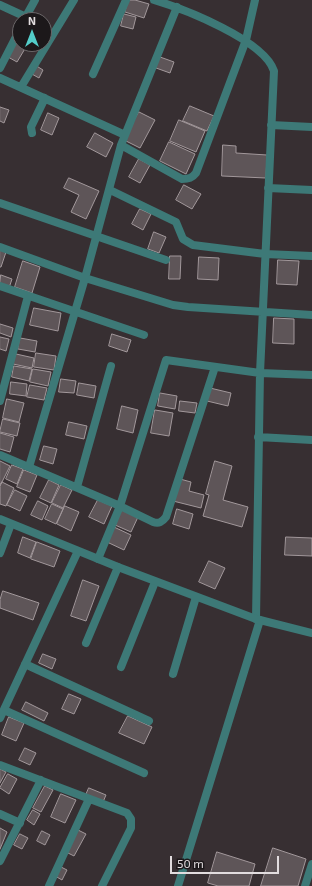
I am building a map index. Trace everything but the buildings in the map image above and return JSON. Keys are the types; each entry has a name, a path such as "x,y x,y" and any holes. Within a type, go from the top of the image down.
{"street":[{"path":"28,12 35,0"},
{"path":"21,87 74,0"},
{"path":"93,74 126,0"},
{"path":"154,0 177,7 246,40 268,58 274,71 262,312 258,437 258,620 178,886"},
{"path":"121,145 182,179 192,177 196,173 246,40 255,0"},
{"path":"0,5 13,12"},
{"path":"29,467 85,278 121,145 177,7"},
{"path":"0,68 12,45"},
{"path":"0,78 125,135"},
{"path":"32,134 31,127 45,98"},
{"path":"272,125 312,127"},
{"path":"268,188 312,190"},
{"path":"110,190 176,222 184,239 194,245 266,254 312,256"},
{"path":"0,203 166,260"},
{"path":"0,248 85,278 173,305 312,315"},
{"path":"0,286 144,335"},
{"path":"0,401 28,296"},
{"path":"98,559 120,506 165,361 168,359 260,373 312,375"},
{"path":"77,487 111,366"},
{"path":"0,455 77,487 153,522 163,522 166,517 215,367"},
{"path":"258,437 312,440"},
{"path":"0,519 78,550 118,568 258,620 312,633"},
{"path":"0,553 11,524"},
{"path":"0,718 4,710 4,700 25,664 78,550"},
{"path":"86,643 118,568"},
{"path":"121,667 155,582"},
{"path":"173,674 196,597"},
{"path":"25,664 149,721"},
{"path":"4,710 144,773"},
{"path":"0,765 127,813 131,819 131,828 102,886"},
{"path":"0,861 41,780"},
{"path":"49,886 89,799"},
{"path":"0,814 20,823"},
{"path":"305,886 312,864"}]}
